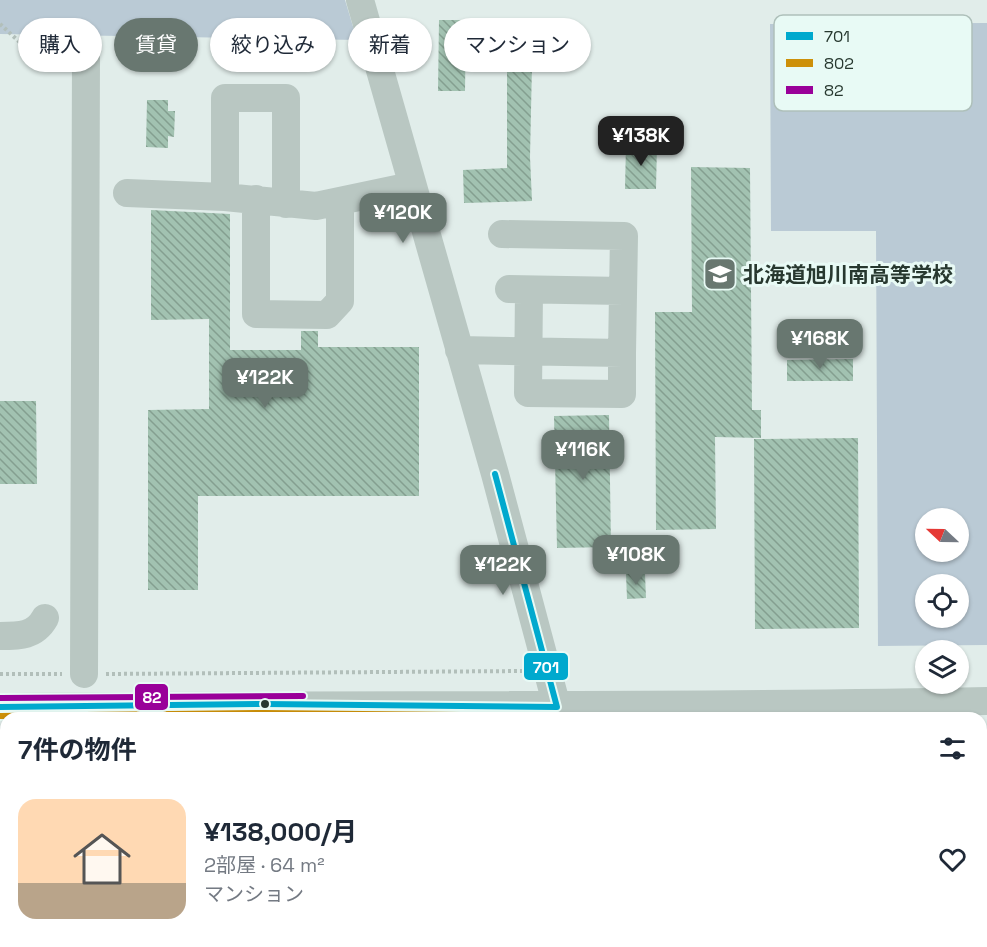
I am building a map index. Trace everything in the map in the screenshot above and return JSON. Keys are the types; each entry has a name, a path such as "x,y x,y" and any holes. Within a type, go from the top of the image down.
{"street":[{"path":"360,0 411,186 495,474 558,712"},
{"path":"84,674 86,72"},
{"path":"225,197 225,98 286,98 286,204"},
{"path":"127,193 255,199 316,206 411,186"},
{"path":"255,199 256,314 327,315 340,301 340,201"},
{"path":"502,234 624,236 622,394 528,393 529,352 519,290 623,291"},
{"path":"459,350 622,353"},
{"path":"0,636 23,636 39,629 45,618"},
{"path":"0,706 254,704 558,712 818,712 987,701"}],"path":[{"path":"0,24 18,40"},
{"path":"0,674 546,671"}],"shaded area":[{"path":"0,0 345,0 350,18 348,18 348,40 336,40 336,18 210,18 210,38 198,37 198,18 114,18 114,36 102,36 102,18 18,18 18,34 0,34"},
{"path":"972,23 987,23 987,645 969,645 969,640 915,640 915,646 878,646 876,231 771,231 770,24 774,24 774,111 972,111"}],"building":[{"path":"439,20 444,20 444,72 465,72 465,91 438,91"},
{"path":"507,72 532,72 530,157 532,201 464,203 463,170 507,168"},
{"path":"147,100 168,100 168,111 175,111 174,137 168,136 168,148 146,147"},
{"path":"626,144 657,145 656,189 625,189"},
{"path":"691,167 750,168 752,410 761,410 761,438 715,437 716,529 656,530 655,312 692,312"},
{"path":"151,210 230,214 230,350 301,350 301,331 318,331 318,347 419,347 419,496 198,496 198,590 148,590 148,410 209,409 209,319 151,320"},
{"path":"853,359 853,381 787,381 787,360"},
{"path":"0,401 36,401 37,484 0,484"},
{"path":"609,415 611,547 557,548 554,416"},
{"path":"858,438 859,628 755,629 754,439"},
{"path":"626,574 645,574 646,598 627,599"}],"transit line":[{"name":"701","path":"0,707 265,704 557,707 495,474"},
{"name":"82","path":"0,698 303,696"}],"place":[{"name":"北海道旭川南高等学校","path":"720,274"}]}
